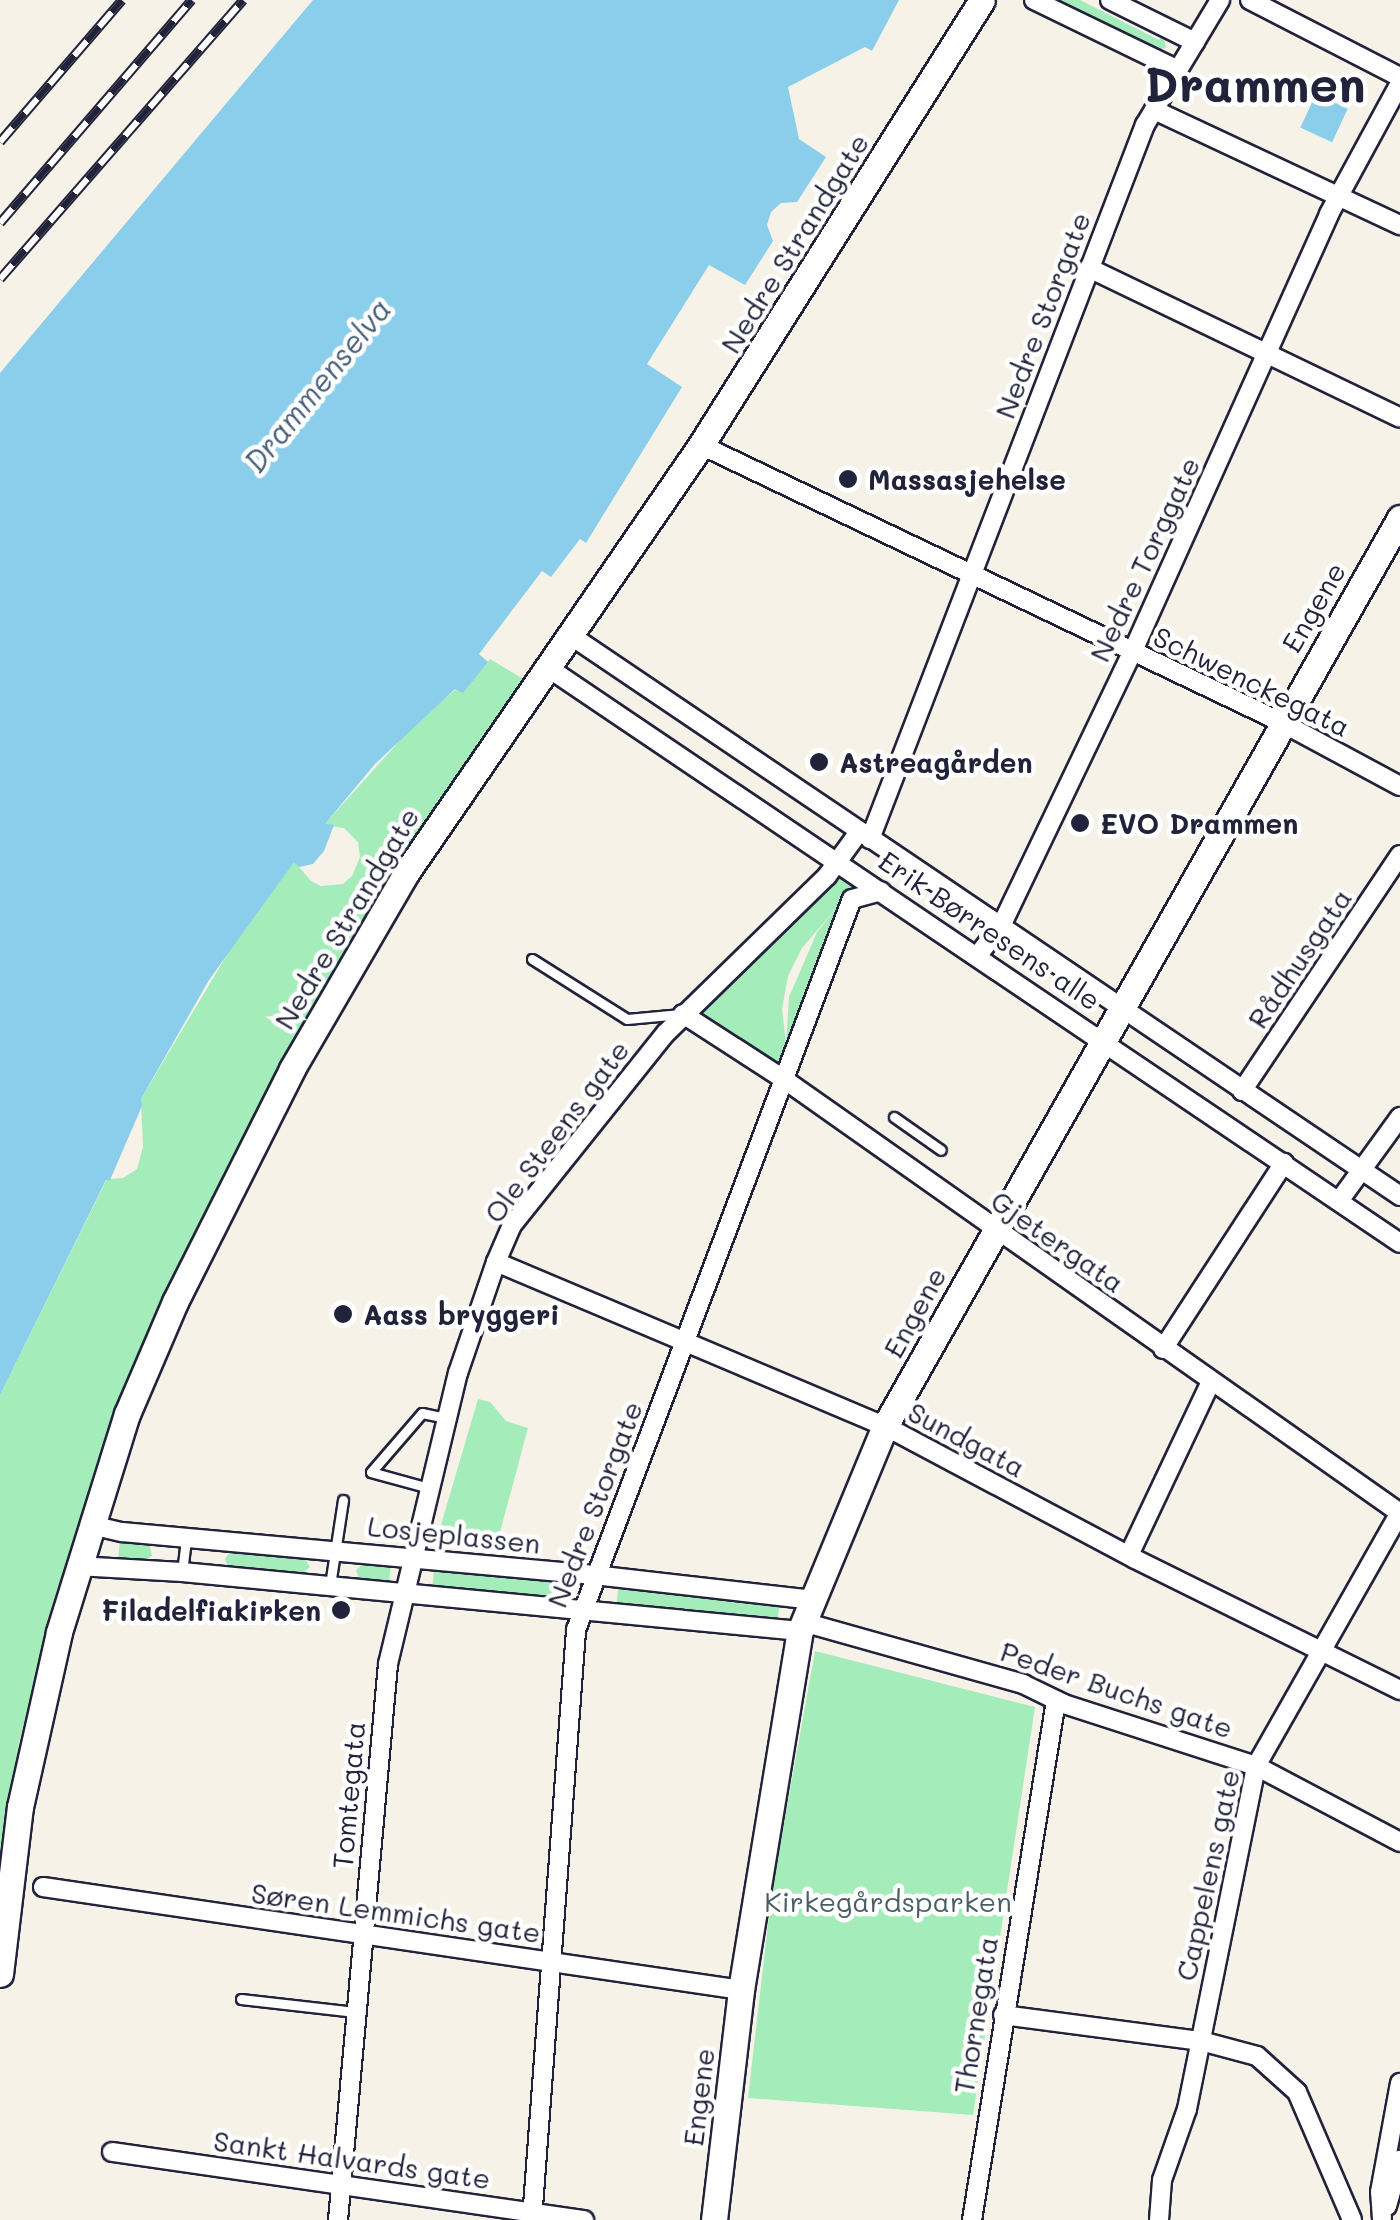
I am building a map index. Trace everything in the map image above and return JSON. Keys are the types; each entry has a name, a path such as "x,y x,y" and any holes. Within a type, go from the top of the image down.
{"street":[{"name":"Nedre Strandgate","path":"0,1974 34,1735 90,1525 153,1348 292,1069 406,873 700,445 982,0"},
{"path":"1034,0 1178,70"},
{"path":"1110,0 1195,42"},
{"name":"Nedre Storgate","path":"840,862 864,835 972,576 1089,268 1154,110 1220,0"},
{"path":"1250,0 1400,80"},
{"name":"Nedre Torggate","path":"978,954 1002,924 1132,654 1329,214 1400,80"},
{"path":"1154,110 1400,225"},
{"path":"1089,268 1400,418"},
{"name":"Schwenckegata","path":"700,445 1132,654 1282,722 1400,786"},
{"name":"Engene","path":"714,2220 740,1990 805,1618 884,1426 1400,518"},
{"name":"Erik Børresens alle","path":"570,635 1400,1196"},
{"name":"Erik Børresens alle","path":"547,667 1400,1242"},
{"name":"Rådhusgata","path":"1242,1092 1400,856"},
{"name":"Ole Steens gate","path":"412,1558 447,1418 496,1262 512,1225 683,1014 840,862"},
{"name":"Nedre Storgate","path":"532,2216 576,1630 852,899 881,891"},
{"name":"Gjetergata","path":"683,1014 785,1080 1210,1384 1400,1513"},
{"path":"1339,1201 1400,1117"},
{"path":"1163,1350 1284,1164"},
{"name":"Sundgata","path":"496,1262 884,1426 1129,1556 1400,1690"},
{"path":"1129,1556 1210,1384"},
{"name":"Cappelens gate","path":"1159,2220 1162,2180 1187,2109 1256,1766 1400,1513"},
{"name":"Losjeplassen","path":"90,1525 594,1575 805,1618"},
{"name":"Tomtegata","path":"338,2220 388,1664 412,1558"},
{"path":"78,1566 584,1608 805,1618"},
{"name":"Peder Buchs gate","path":"805,1618 1023,1684 1056,1701 1256,1766 1400,1842"},
{"name":"Thornegata","path":"972,2220 1056,1701"},
{"name":"Søren Lemmichs gate","path":"43,1887 740,1990"},
{"path":"1003,2016 1201,2041 1257,2056 1297,2092 1352,2220"},
{"path":"1382,2220 1380,2192 1400,2083"},
{"name":"Sankt Halvards gate","path":"112,2152 532,2216 584,2220"},
{"path":"1382,2220 1400,2160"}],"lane":[{"path":"532,959 628,1018 683,1014"},
{"path":"894,1117 941,1150"},
{"path":"429,1488 372,1472 422,1413 447,1418"},
{"path":"330,1585 332,1550 343,1500"},
{"path":"182,1572 186,1537"},
{"path":"240,1999 355,2012"}],"green space":[{"path":"1061,0 1080,0 1159,40 1163,34 1166,48 1154,50"},
{"path":"490,659 525,680 444,796 339,965 63,1580 19,1742 0,1871 0,1395 107,1179 123,1178 137,1169 143,1147 141,1099 243,928 294,861 311,881 321,886 343,884 352,876 360,857 358,842 344,828 324,825 412,727 456,689 463,693"},
{"path":"840,862 863,877 854,888 785,1080 683,1014","holes":["839,905 817,932 789,997 786,1044 782,1009 788,976 802,948"]},
{"path":"478,1399 490,1402 506,1421 528,1428 496,1547 446,1541 438,1535"},
{"path":"120,1540 149,1542 152,1556 146,1560 118,1558"},
{"path":"232,1550 303,1556 310,1567 299,1576 229,1569 225,1559"},
{"path":"363,1562 391,1564 389,1583 360,1580 356,1571"},
{"path":"434,1570 566,1582 565,1599 433,1587"},
{"path":"618,1589 779,1603 778,1618 617,1604"},
{"name":"Kirkegårdsparken","path":"815,1651 1035,1707 973,2115 748,2098 772,1890"}],"water":[{"name":"Drammenselva","path":"313,0 899,0 872,51 865,47 788,87 799,139 826,157 797,202 781,203 771,212 767,225 773,241 745,285 709,265 647,364 682,387 586,543 580,539 551,577 542,571 479,654 488,662 463,693 455,689 375,764 325,824 334,825 324,851 313,864 299,867 294,862 209,980 141,1099 142,1106 110,1180 106,1180 0,1395 0,373"},
{"path":"1316,94 1348,109 1332,142 1300,128"}],"railway":[{"path":"0,142 122,0"},
{"path":"0,223 192,0"},
{"path":"0,279 243,0"}],"place":[{"name":"Massasjehelse","path":"848,479"},
{"name":"Astreagården","path":"819,762"},
{"name":"EVO Drammen","path":"1080,823"},
{"name":"Aass bryggeri","path":"343,1314"},
{"name":"Filadelfiakirken","path":"341,1610"}],"district":[{"name":"Drammen","path":"1255,84"}]}
